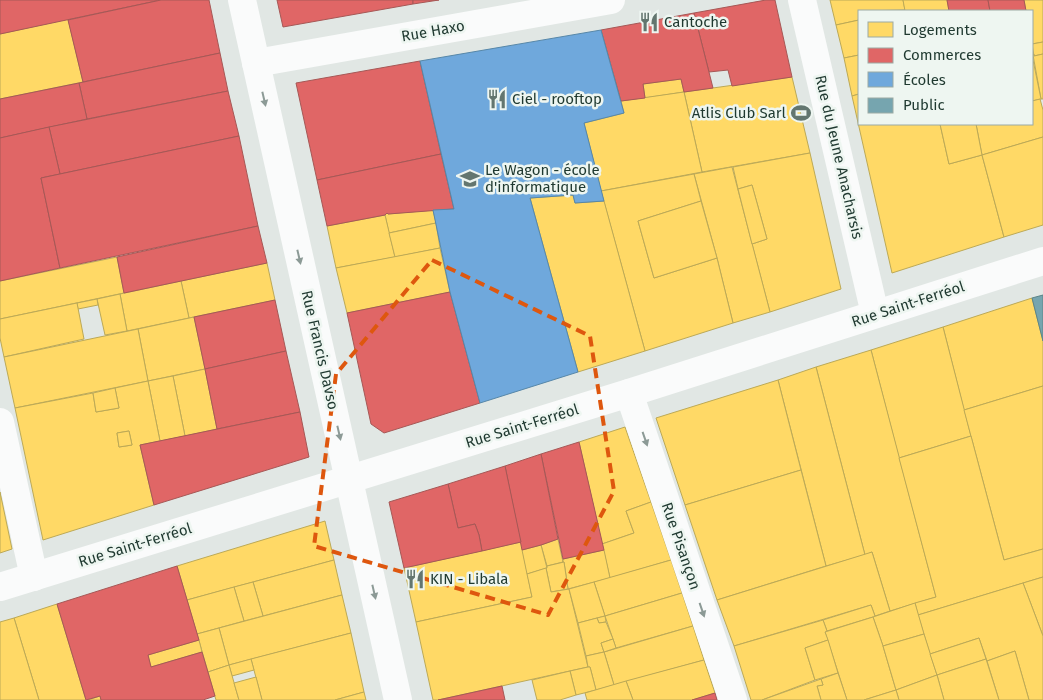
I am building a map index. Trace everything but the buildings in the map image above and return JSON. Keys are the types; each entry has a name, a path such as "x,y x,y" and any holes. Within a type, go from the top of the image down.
{"street":[{"name":"Rue Francis Davso","path":"242,0 398,700"},
{"name":"Rue Haxo","path":"256,63 512,8 611,0"},
{"name":"Rue du Jeune Anacharsis","path":"802,0 875,314"},
{"name":"Rue Saint-Ferréol","path":"0,587 629,393 1043,261"},
{"name":"Rue Pisançon","path":"629,393 732,700"},
{"path":"0,422 34,577"}],"highlighted area":[{"path":"432,260 590,336 614,491 548,615 314,546 336,374"}],"place":[{"name":"Cantoche","path":"649,22"},
{"name":"Ciel - rooftop","path":"497,99"},
{"name":"Atlis Club Sarl","path":"801,113"},
{"name":"Le Wagon - école d'informatique","path":"470,179"},
{"name":"KIN - Libala","path":"415,579"}]}
